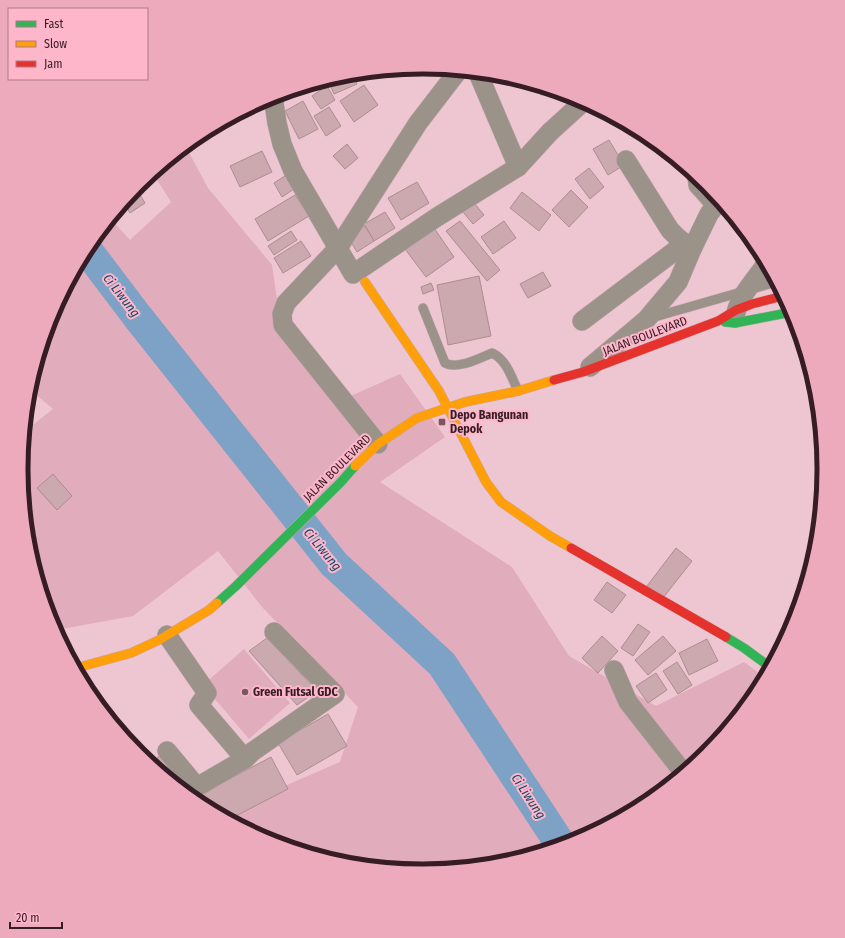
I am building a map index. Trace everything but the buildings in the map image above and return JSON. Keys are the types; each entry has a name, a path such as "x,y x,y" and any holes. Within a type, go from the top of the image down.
{"main road":[{"path":"365,282 425,369 448,407 486,482 501,502 550,536 744,648 765,664"},
{"name":"JALAN BOULEVARD","path":"82,667 105,662 131,653 167,635 209,610 236,586 341,482 361,459 378,444 417,418 448,407 518,391 583,372 730,318 752,304 777,297"},
{"name":"JALAN BOULEVARD","path":"730,318 784,313"}],"street":[{"path":"378,444 283,325 282,314 286,303 338,248 418,123 454,76"},
{"path":"481,79 518,167"},
{"path":"274,104 276,123 282,144 293,171 354,274 432,220 518,167 550,132 578,107"},
{"path":"626,160 670,230 688,246"},
{"path":"583,372 646,320 678,282 688,246 715,205"},
{"path":"582,320 688,246"},
{"path":"730,318 747,290 762,269"},
{"path":"167,751 197,787 245,759 252,752 335,694 274,632"},
{"path":"167,635 207,693 199,705 245,759"},
{"path":"614,670 628,702 684,765"}],"lane":[{"path":"646,320 770,284"},
{"path":"423,308 446,363 450,366 457,366 492,353 503,361 518,391"}],"shaded area":[{"path":"188,151 208,188 272,265 282,334 344,399 400,374 445,437 380,482 512,567 569,656 656,706 744,662 759,674 751,688 719,729 683,766 642,797 620,811 597,823 549,843 499,856 448,863 397,863 346,856 320,850 296,843 248,823 226,811 340,762 358,707 262,607 218,551 133,616 62,629 41,571 31,520 28,469 30,427 53,409 36,394 41,367 58,318 94,250 115,223 130,240 171,202 156,178"},
{"name":"Green Futsal GDC","path":"244,649 290,703 249,739 203,685"}],"waterway":[{"name":"Ci Liwung","path":"91,255 137,316 334,564 442,664 557,840"}],"traffic: fast":[{"path":"725,322 735,323 785,313"},
{"path":"217,603 341,482 355,466"},
{"path":"726,637 765,664"}],"traffic: slow":[{"path":"365,282 439,391 486,482 501,502 550,536 571,548"},
{"path":"355,466 378,444 417,418 465,402 518,391 554,380"},
{"path":"81,667 131,653 159,640 209,610 217,603"}],"traffic: jam":[{"path":"554,380 583,372 718,321 736,310 752,304 777,297"},
{"path":"571,548 726,637"}],"place":[{"name":"Depo Bangunan Depok","path":"442,422"},
{"name":"Green Futsal GDC","path":"245,692"}]}
